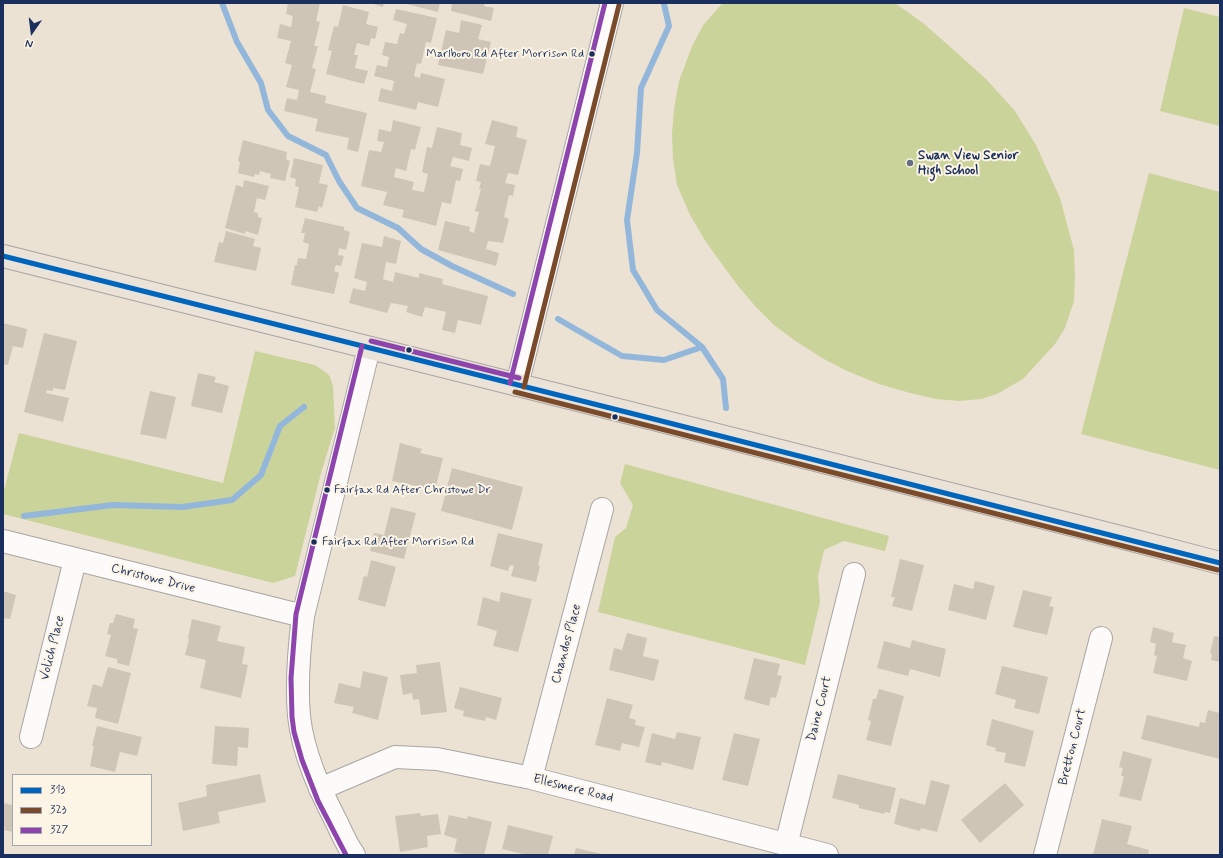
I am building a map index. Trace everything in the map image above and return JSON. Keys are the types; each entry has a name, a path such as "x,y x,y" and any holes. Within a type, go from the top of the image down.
{"main road":[{"path":"3,256 1220,563"}],"street":[{"path":"517,385 612,3"},
{"path":"354,855 320,789 306,750 299,717 298,682 299,650 303,616 369,348"},
{"name":"Chandos Place","path":"531,778 602,509"},
{"name":"Christowe Drive","path":"3,541 303,616"},
{"name":"Volich Place","path":"31,737 75,560"},
{"name":"Daine Court","path":"786,845 854,574"},
{"name":"Bretton Court","path":"1045,855 1101,638"},
{"name":"Ellesmere Road","path":"320,789 395,757 437,759 531,778 827,855"}],"green space":[{"path":"723,3 895,3 923,23 986,79 1015,111 1036,145 1060,198 1074,250 1075,275 1074,301 1065,328 1055,344 1023,379 997,394 981,399 959,401 936,399 879,384 847,371 822,358 794,340 774,325 738,286 706,242 690,215 677,185 673,159 672,133 674,109 679,81 693,44 704,24"},
{"path":"1184,8 1220,17 1220,126 1160,111"},
{"path":"1149,173 1220,192 1220,470 1081,434"},
{"path":"255,351 315,365 327,373 333,386 335,428 321,473 295,576 273,583 3,514 3,494 19,433 223,483"},
{"path":"625,464 889,536 885,551 844,541 824,550 818,576 820,602 805,665 598,612 615,537 626,528 633,505 620,483"}],"building":[{"path":"288,3 320,3 316,21 320,22 314,46 318,46 312,68 316,69 310,92 326,96 325,103 367,113 358,152 347,149 349,138 315,131 318,119 284,111 287,98 297,100 299,90 286,87 292,65 285,63 291,41 277,38 280,24 291,27 293,16 286,14"},
{"path":"370,3 384,3 383,7"},
{"path":"403,3 440,3 438,12"},
{"path":"452,3 485,3 484,6 494,8 491,21 451,11"},
{"path":"343,5 369,12 366,24 378,27 375,39 371,38 369,46 357,43 354,55 358,55 355,68 368,71 364,84 326,74 332,51 328,50 334,26 338,27"},
{"path":"396,9 437,18 431,43 426,42 421,64 417,63 414,76 420,78 421,73 445,79 438,107 418,102 416,110 378,101 381,88 392,91 394,81 374,76 377,65 387,67 389,57 382,55 385,42 397,44 400,33 404,34 407,24 393,20"},
{"path":"461,20 482,25 478,39 491,42 483,74 438,65 446,30 459,33"},
{"path":"393,120 421,127 415,150 411,149 406,171 396,168 394,177 414,182 412,190 424,192 428,174 422,172 427,147 432,148 437,127 462,133 460,145 472,148 469,161 453,157 450,166 463,169 460,181 456,180 451,204 442,202 436,226 402,217 404,210 383,205 387,192 361,186 369,150 381,152 384,142 377,141 379,129 391,132"},
{"path":"492,120 518,127 516,137 527,140 518,175 508,173 505,183 515,185 513,196 509,195 504,217 509,219 503,243 488,241 486,249 499,253 496,266 438,250 445,221 470,227 469,231 474,233 479,212 475,211 481,189 479,189 481,182 476,181 480,164 490,166 495,146 485,144"},
{"path":"243,140 287,152 286,159 290,161 285,181 270,178 271,174 260,171 259,175 255,174 254,177 238,173 240,162 238,161"},
{"path":"294,158 323,165 319,183 328,185 322,208 319,206 317,212 295,207 299,187 295,186 296,179 290,177"},
{"path":"244,180 269,186 265,200 257,198 254,212 258,213 258,217 262,218 258,235 245,231 245,234 225,228 236,185 243,187"},
{"path":"305,218 344,227 344,230 350,232 346,250 339,248 338,255 344,256 341,266 336,265 334,271 339,273 334,294 291,285 298,258 306,259 309,244 303,242 305,233 301,233"},
{"path":"226,231 255,239 253,246 261,248 256,271 214,262 219,242 223,243"},
{"path":"384,236 401,241 396,264 386,262 383,279 393,282 395,272 419,278 419,273 443,279 442,284 488,296 481,325 458,320 455,333 442,330 446,312 425,307 422,317 406,312 408,306 391,303 387,313 349,303 353,288 365,291 367,282 354,278 362,243 382,247"},
{"path":"3,323 27,329 23,348 13,346 8,365 3,364"},
{"path":"44,333 77,341 65,390 53,388 53,391 47,390 46,393 69,398 63,422 24,412"},
{"path":"198,373 216,377 214,382 229,386 222,413 191,406"},
{"path":"150,391 176,397 166,439 140,434"},
{"path":"400,443 422,449 420,453 443,458 435,490 392,481"},
{"path":"452,468 523,487 512,530 441,511"},
{"path":"391,507 416,513 404,559 370,551 374,533 384,535"},
{"path":"498,533 543,544 536,582 511,576 514,566 510,565 508,571 490,566"},
{"path":"900,559 924,565 912,611 892,606 895,597 891,597"},
{"path":"371,560 396,567 385,607 358,600 364,576 367,577"},
{"path":"975,581 995,586 986,620 948,610 954,584 973,589"},
{"path":"1023,590 1052,597 1049,606 1054,607 1047,635 1013,627"},
{"path":"3,591 16,595 10,619 3,618"},
{"path":"501,592 532,599 518,652 493,646 497,631 477,625 483,597 499,602"},
{"path":"116,614 135,619 133,628 138,629 129,666 117,663 117,659 105,656 111,635 107,634 110,623 113,623"},
{"path":"192,619 221,626 217,641 245,647 242,664 248,665 241,698 200,688 206,660 185,655"},
{"path":"1153,627 1174,633 1172,642 1186,645 1183,658 1192,661 1187,681 1153,673 1157,656 1154,655 1156,644 1150,642"},
{"path":"627,633 647,638 643,656 659,660 654,681 609,670 614,648 622,650"},
{"path":"1214,636 1220,637 1220,662 1211,660 1212,654 1210,653"},
{"path":"912,640 946,649 940,677 910,669 908,676 877,668 884,641 910,648"},
{"path":"754,658 780,664 777,675 782,676 776,698 771,697 769,706 744,699"},
{"path":"440,662 447,712 421,715 419,699 413,700 412,693 403,695 400,675 417,673 416,665"},
{"path":"1002,666 1048,677 1039,714 1014,708 1016,700 995,694"},
{"path":"108,667 131,673 118,724 95,718 97,708 87,706 93,684 102,687"},
{"path":"363,671 388,677 378,720 352,713 354,707 334,703 339,683 360,688"},
{"path":"460,687 502,698 496,720 486,717 485,721 463,716 464,711 454,708"},
{"path":"879,689 904,696 891,746 866,740 871,721 868,720 873,699 876,699"},
{"path":"607,698 633,705 629,718 636,720 635,725 645,727 639,747 622,743 620,751 595,745"},
{"path":"1208,710 1220,713 1220,759 1141,739 1147,715 1199,727 1200,722 1205,723"},
{"path":"992,719 1034,731 1025,767 1004,762 1006,753 995,751 996,748 986,745"},
{"path":"97,726 142,737 137,756 120,752 115,772 90,766 94,746 92,746"},
{"path":"215,726 249,728 248,748 238,747 237,766 212,764"},
{"path":"677,732 701,737 693,770 662,762 661,766 645,762 652,733 675,739"},
{"path":"734,733 760,739 748,786 722,780"},
{"path":"1123,751 1152,759 1141,801 1119,796 1124,776 1121,776 1123,768 1119,767"},
{"path":"260,774 266,802 218,812 220,823 183,831 178,803 207,796 206,785"},
{"path":"838,774 896,788 890,813 885,812 884,814 859,808 859,805 832,798"},
{"path":"931,780 950,785 937,832 921,828 920,831 894,824 900,798 925,805"},
{"path":"1005,783 1024,805 980,843 961,820"},
{"path":"3,803 12,805 12,832 4,830 5,827 3,826"},
{"path":"420,813 421,816 438,814 441,834 427,836 428,847 400,852 395,816"},
{"path":"449,815 467,819 468,816 492,822 484,855 469,855 454,852 457,839 444,835"},
{"path":"1102,819 1132,826 1127,844 1149,850 1148,855 1093,855"},
{"path":"508,825 553,836 548,855 522,855 523,854 502,849"},
{"path":"576,848 602,854 602,855 574,855"}],"waterway":[{"path":"222,3 237,42 261,83 268,110 288,136 326,155 339,181 357,208 398,228 421,249 452,266 513,294"},
{"path":"664,4 669,26 641,88 637,153 627,220 633,270 657,310 702,347"},
{"path":"558,319 622,356 664,360 702,347 723,379 726,408"},
{"path":"24,516 113,505 182,507 232,500 261,475 280,426 304,407"}],"transit line":[{"name":"327","path":"510,383 605,3"},
{"name":"323","path":"524,387 619,5"},
{"name":"313","path":"3,256 1220,563"},
{"name":"327","path":"371,341 519,378"},
{"name":"327","path":"346,855 318,801 302,760 294,732 291,678 296,614 362,346"},
{"name":"323","path":"515,392 1218,570"}],"place":[{"name":"Marlboro Rd After Morrison Rd","path":"592,54"},
{"name":"Swan View Senior High School","path":"910,163"},
{"name":"Fairfax Rd After Christowe Dr","path":"327,490"},
{"name":"Fairfax Rd After Morrison Rd","path":"314,542"}]}
